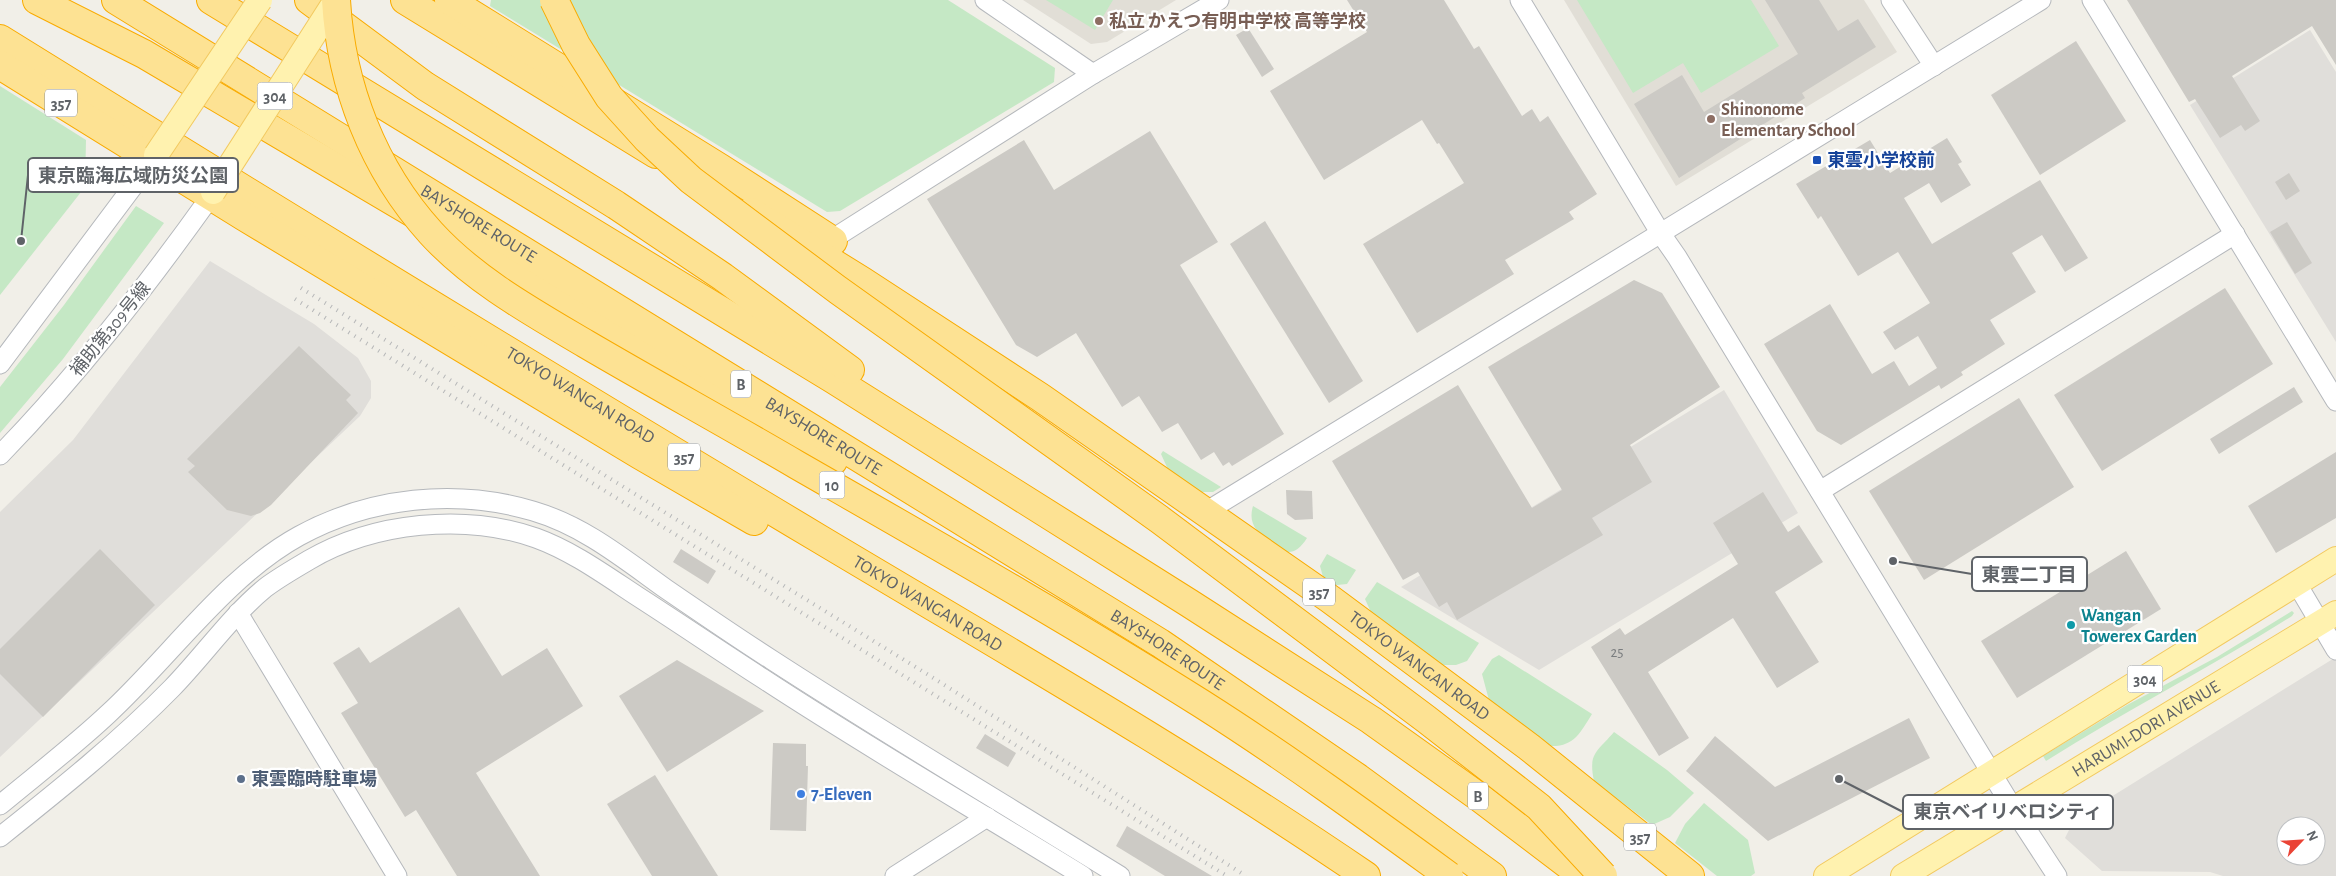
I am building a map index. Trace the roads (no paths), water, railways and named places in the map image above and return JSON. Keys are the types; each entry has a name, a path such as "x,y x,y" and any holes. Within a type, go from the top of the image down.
{"highway":[{"path":"36,0 144,54 797,441 1160,642"},
{"name":"BAYSHORE ROUTE","path":"116,0 1160,642 1358,778 1492,876"},
{"name":"B","path":"211,0 834,379 1188,603 1371,720 1479,797 1583,876"},
{"path":"308,0 425,86 616,205 723,277 862,379 1141,562 1188,603"},
{"name":"10","path":"336,0 342,58 350,90 375,152 393,183 433,235 476,272 510,298 593,348 1098,639 1214,712 1341,798 1449,876"},
{"name":"TOKYO WANGAN ROAD","path":"405,0 862,281 1040,397 1330,600 1529,747 1690,876"},
{"path":"449,0 832,240 1040,397"},
{"name":"B","path":"554,0 576,45 609,97 647,139 690,180 838,290 1190,542 1426,719 1539,807 1603,876"},
{"name":"TOKYO WANGAN ROAD","path":"0,39 1244,796 1366,876"},
{"name":"357","path":"0,65 121,142 154,158 212,194 245,218 640,455 811,554 887,579"}],"main road":[{"path":"154,158 260,0"},
{"name":"304","path":"212,194 336,0"},
{"name":"304","path":"1826,876 2336,560"},
{"name":"HARUMI-DORI AVENUE","path":"1903,876 2328,618"}],"street":[{"path":"985,0 1093,74"},
{"path":"832,240 1093,74 1219,0"},
{"path":"1520,0 2014,810 2057,876"},
{"path":"1892,0 1934,66"},
{"path":"1204,512 2041,0"},
{"path":"2092,0 2336,402"},
{"path":"0,364 154,158"},
{"name":"補助第309号線","path":"0,455 72,376 119,320 212,194"},
{"path":"1820,491 2235,234"},
{"path":"0,805 108,714 224,595 272,553 325,523 363,509 416,499 464,499 532,510 600,541 668,590 773,661 1120,876"},
{"path":"0,837 80,772 173,687 238,613 267,586 312,558 338,546 368,536 395,530 448,524 512,531 536,538 582,560 765,680 1083,876"},
{"path":"2297,584 2328,618 2336,650"},
{"path":"238,613 397,876"},
{"path":"895,876 987,817"}],"railway":[{"path":"301,288 927,674 1246,876"},
{"path":"295,299 1227,876"}],"place":[{"name":"私立 かえつ有明中学校 高等学校","path":"1099,21"},
{"name":"Shinonome Elementary School","path":"1711,119"},
{"name":"東雲小学校前","path":"1817,160"},
{"name":"東京臨海広域防災公園","path":"21,241"},
{"name":"東雲二丁目","path":"1893,561"},
{"name":"Wangan Towerex Garden","path":"2071,625"},
{"name":"東雲臨時駐車場","path":"241,779"},
{"name":"東京ベイリベロシティ","path":"1839,779"},
{"name":"7-Eleven","path":"801,794"}]}
